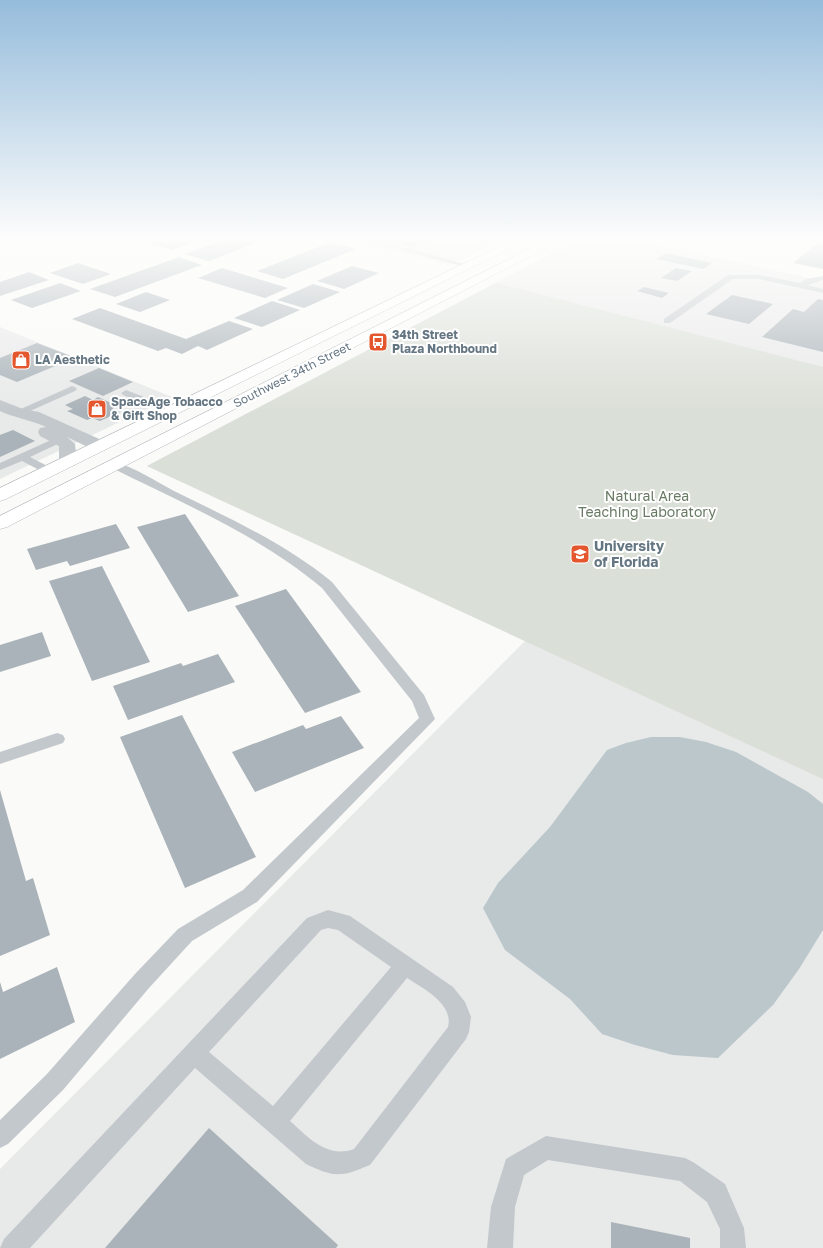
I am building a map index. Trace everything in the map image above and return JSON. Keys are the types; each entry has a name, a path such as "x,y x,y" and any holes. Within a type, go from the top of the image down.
{"main road":[{"name":"Southwest 34th Street","path":"0,495 409,295"},
{"name":"Southwest 34th Street","path":"0,523 447,295"},
{"path":"114,465 126,448 239,388 247,374"},
{"path":"0,509 89,464 97,454 100,446"}],"street":[{"path":"0,405 18,413 33,415 100,446"},
{"path":"18,413 21,420 67,444 68,462"}],"lane":[{"path":"667,321 704,295"},
{"path":"18,413 72,389"},
{"path":"126,393 171,411"},
{"path":"0,467 60,439"},
{"path":"22,457 49,471"},
{"path":"0,1136 55,1082 142,981 185,935 250,896 427,719 419,699 327,585 316,575 289,557 236,526 114,465"},
{"path":"0,758 57,739"},
{"path":"13,1248 194,1053 314,924 328,919 343,922 446,994 456,1004 460,1017 458,1032 362,1157 350,1164 333,1164 315,1157 194,1053"},
{"path":"274,1122 405,965"},
{"path":"500,1248 502,1207 514,1167 546,1148 685,1170 716,1193 732,1228 733,1248"}],"shaded area":[{"path":"472,295 823,295 823,1248 0,1248 0,1169 525,641 147,466"},
{"path":"0,327 172,397 0,479"},
{"path":"651,737 680,737 706,742 736,752 808,792 823,804 823,930 799,969 773,1005 718,1058 673,1055 602,1034 570,999 505,950 483,908 498,883 550,827 607,750 626,743"}],"green space":[{"name":"Natural Area Teaching Laboratory","path":"473,295 544,295 823,367 823,779 147,466"}],"building":[{"path":"25,295 69,295 32,308 11,300"},
{"path":"138,295 156,295 170,300 140,312 116,304"},
{"path":"256,295 271,295 265,298"},
{"path":"288,295 333,295 304,308 277,300"},
{"path":"652,295 666,295 662,298"},
{"path":"732,295 773,304 749,324 706,314"},
{"path":"818,299 823,300 823,352 762,337 793,309 804,312"},
{"path":"272,301 300,310 262,327 234,318"},
{"path":"100,308 186,339 229,321 253,329 207,350 198,346 182,354 166,348 158,351 72,319"},
{"path":"37,343 71,356 63,360 67,361 17,382 0,375 0,358"},
{"path":"99,368 133,382 103,396 69,381"},
{"path":"85,396 93,400 98,397 118,406 112,409 120,412 100,421 92,418 87,420 67,411 73,409 65,405"},
{"path":"13,430 35,441 0,457 0,435"},
{"path":"185,514 239,596 188,612 137,527"},
{"path":"116,524 130,548 70,566 67,561 36,570 27,549"},
{"path":"102,566 150,662 92,681 49,581"},
{"path":"286,589 361,692 305,713 235,606"},
{"path":"42,632 51,656 0,672 0,645"},
{"path":"218,654 235,682 128,720 113,686 181,663 183,666"},
{"path":"182,715 256,857 185,888 120,737"},
{"path":"341,716 364,748 255,792 232,752 303,725 306,729"},
{"path":"0,790 26,881 33,878 50,935 0,956"},
{"path":"57,967 75,1022 0,1059 0,982 3,992"},
{"path":"209,1128 338,1245 336,1248 105,1248"},
{"path":"611,1222 690,1238 690,1248 611,1248"}],"place":[{"name":"34th Street Plaza Northbound","path":"378,342"},
{"name":"LA Aesthetic","path":"21,360"},
{"name":"SpaceAge Tobacco & Gift Shop","path":"97,409"},
{"name":"University of Florida","path":"580,554"}]}
